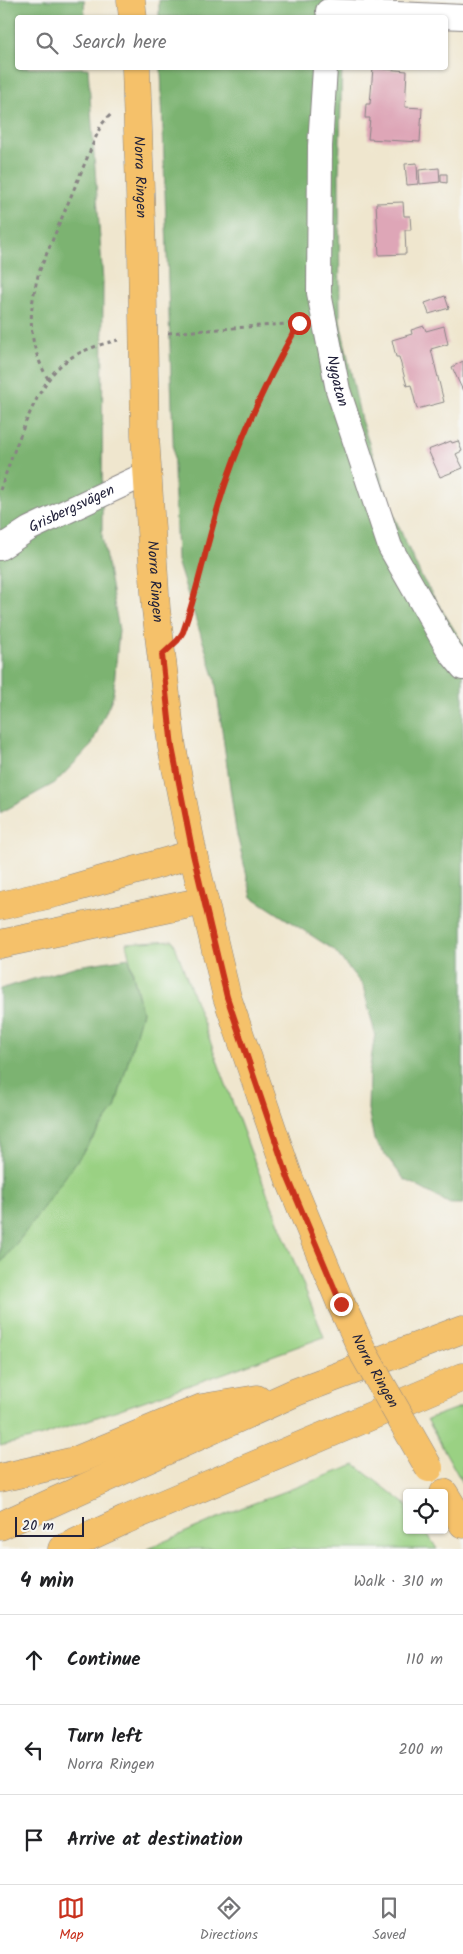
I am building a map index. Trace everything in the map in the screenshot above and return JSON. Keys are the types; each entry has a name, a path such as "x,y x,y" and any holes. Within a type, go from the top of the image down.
{"main road":[{"path":"131,0 133,15"},
{"name":"Norra Ringen","path":"136,70 145,435 156,609 172,747 193,854 230,1006 288,1178 364,1354 442,1489"},
{"path":"0,906 60,892 193,854"},
{"path":"0,944 204,902"},
{"path":"0,1526 296,1392 463,1329"},
{"path":"62,1549 134,1516 461,1378"},
{"path":"0,1478 75,1461 202,1408 296,1392"},
{"name":"Norra Ringen","path":"448,1500 463,1524"}],"street":[{"path":"328,10 424,15"},
{"path":"448,16 463,17"},
{"name":"Nygatan","path":"325,70 320,146 319,293 338,390 390,547 450,652 463,668"},
{"name":"Grisbergsvägen","path":"0,548 29,529 148,473"}],"path":[{"path":"48,379 36,356 30,333 31,305 39,272 101,125 118,108 137,95"},
{"path":"168,333 324,321"},
{"path":"162,655 178,640 183,632 225,483 238,448 258,398 299,323"},
{"path":"0,490 32,409 48,379 60,365 86,350 124,339"}],"green space":[{"path":"0,0 84,0 85,15 15,15 15,70 88,70 103,282 102,536 119,630 113,696 91,746 55,783 0,813"},
{"path":"159,0 346,0 344,15 159,15"},
{"path":"161,70 342,70 339,176 340,321 361,420 394,516 421,576 463,644 463,1204 450,1204 404,1179 374,1140 368,1109 369,1073 375,1034 363,986 334,950 252,897 236,831 215,679 177,561"},
{"path":"173,940 250,1150 324,1337 39,1437 0,1446 0,1264 142,1012 126,943"},
{"path":"129,958 142,1012 115,1108 24,1234 0,1264 0,989 77,966"},
{"path":"463,1406 463,1484 427,1419"},
{"path":"355,1465 403,1502 403,1534 428,1534 437,1549 147,1549 241,1508"}],"building":[{"path":"373,70 407,71 405,107 422,108 420,142 368,139 370,118 365,118 366,104 370,104"},
{"path":"417,163 418,184 407,185 405,164"},
{"path":"439,168 440,182 420,184 419,170"},
{"path":"441,174 447,174 447,183 441,182"},
{"path":"403,202 404,216 410,216 411,230 405,230 406,254 379,255 376,203"},
{"path":"445,296 449,308 429,314 425,303"},
{"path":"424,326 426,331 444,326 448,344 431,349 444,402 417,409 411,385 407,386 392,340 412,334 411,330"},
{"path":"463,361 463,391 452,367"},
{"path":"451,441 452,443 458,441 462,451 456,454 463,468 440,477 428,450"}],"route":[{"path":"299,323 258,398 238,448 225,483 183,632 178,640 162,655 172,747 193,854 227,997 288,1178 341,1304"}]}
